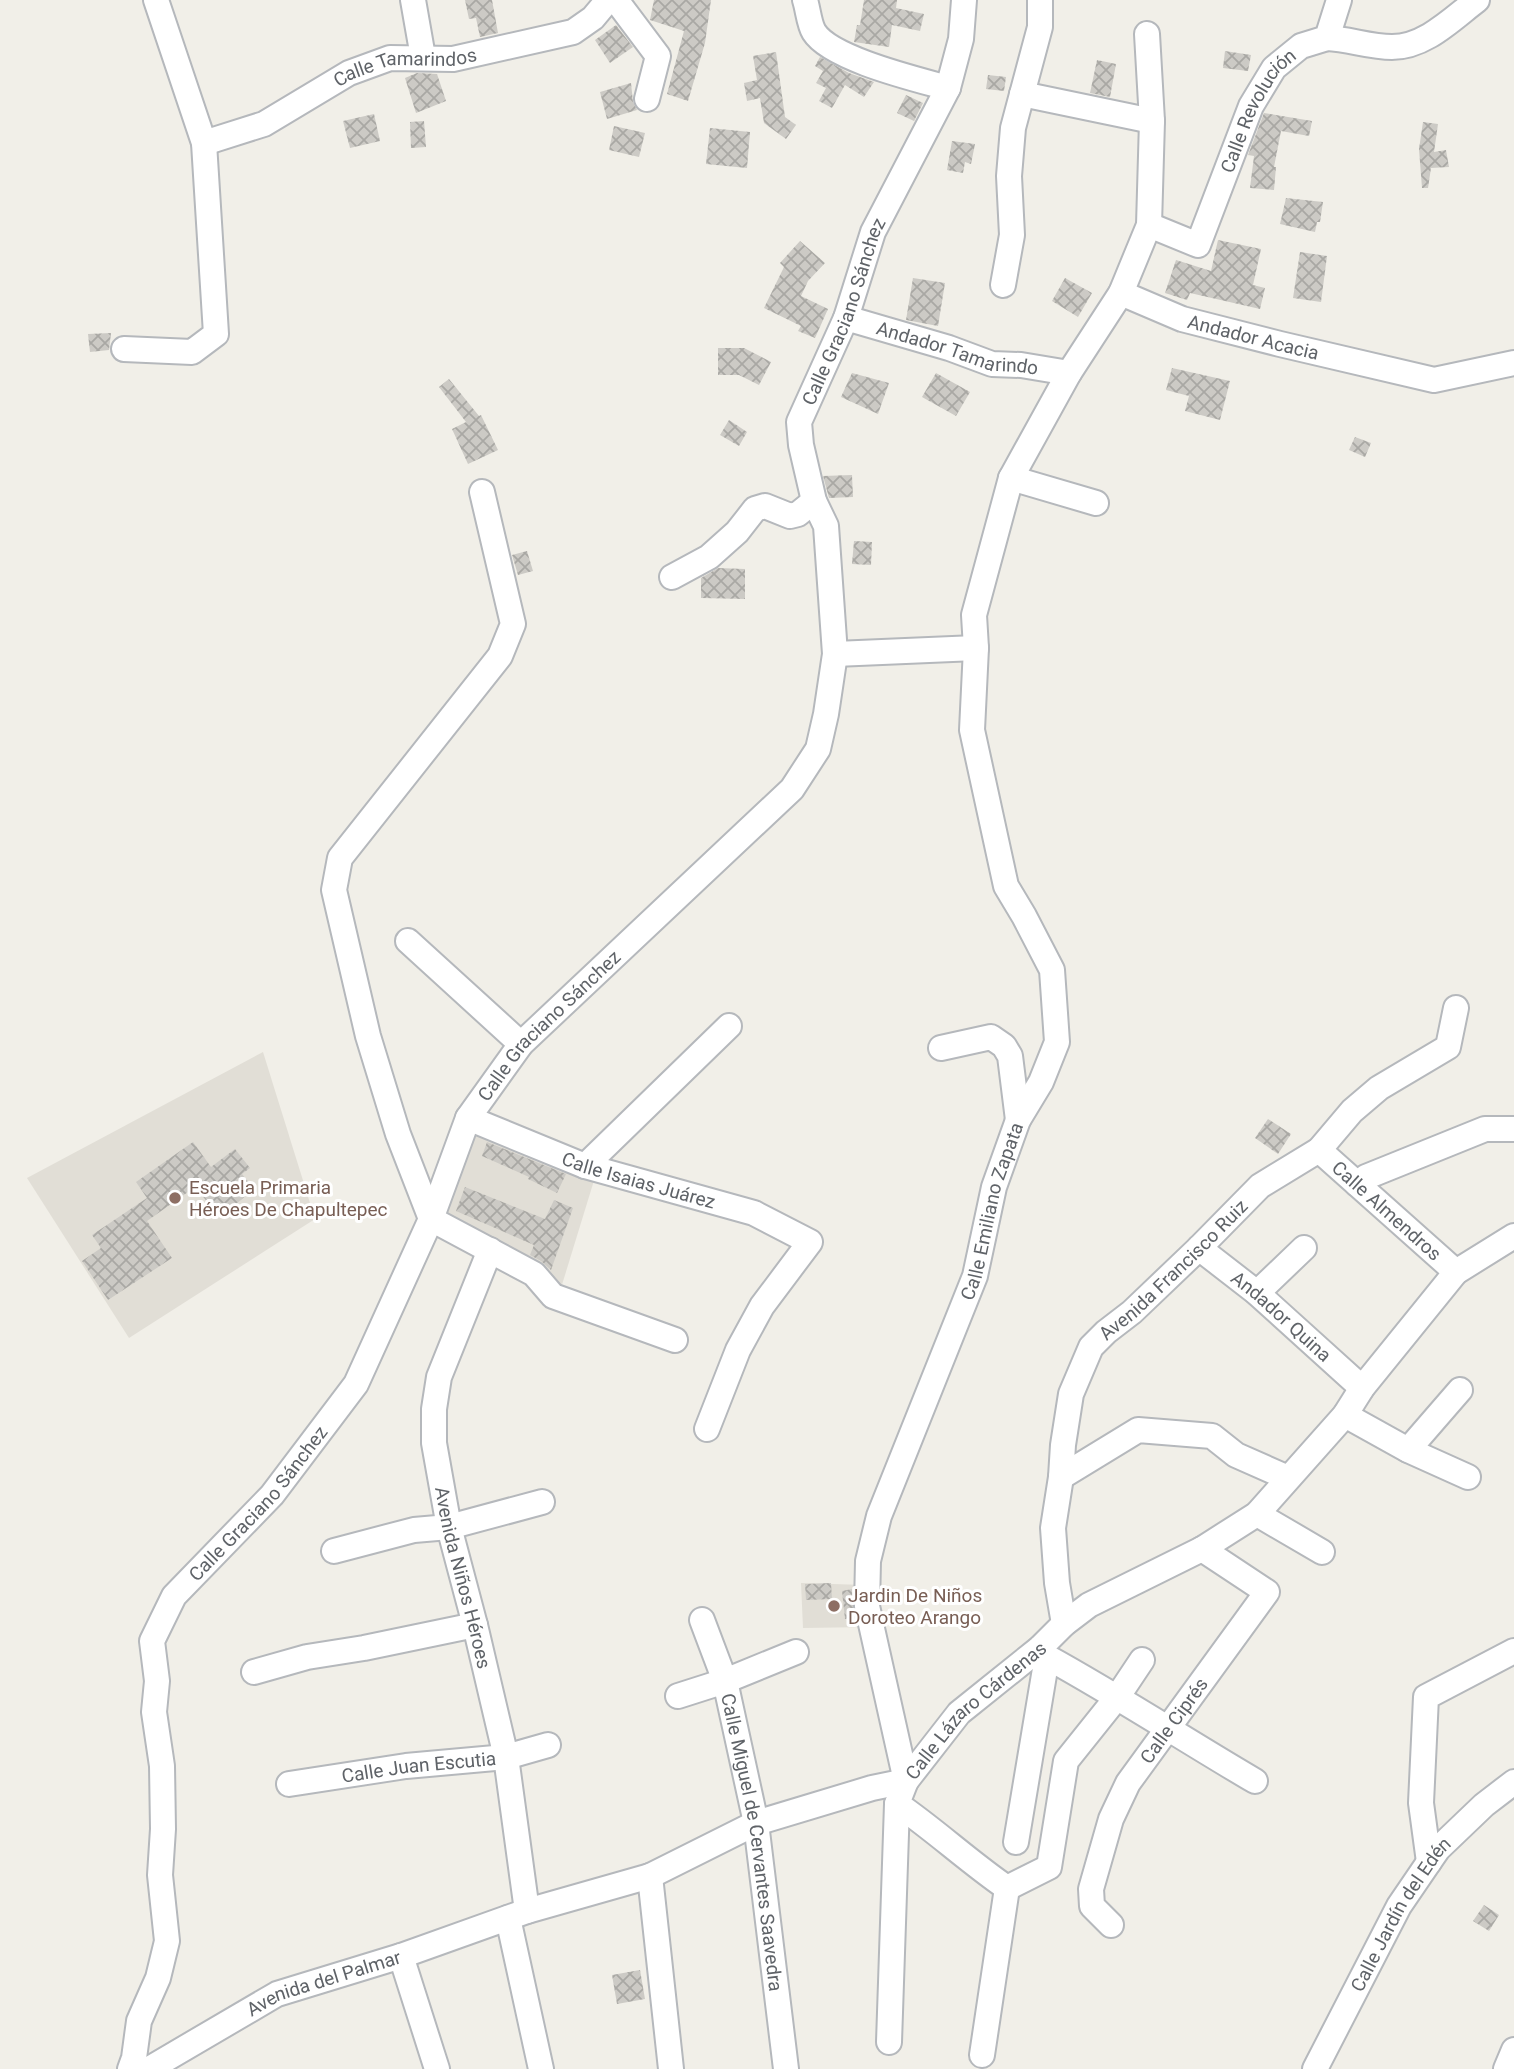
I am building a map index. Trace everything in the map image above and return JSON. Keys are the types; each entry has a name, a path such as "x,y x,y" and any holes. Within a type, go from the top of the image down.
{"street":[{"path":"124,349 192,352 216,334 204,143 156,0"},
{"path":"413,0 423,57"},
{"name":"Calle Tamarindos","path":"204,143 264,124 348,73 390,58 453,59 573,32 593,18 608,0"},
{"path":"616,0 658,56 647,99"},
{"path":"805,0 813,31 830,48 888,71 948,88"},
{"name":"Calle Graciano Sánchez","path":"130,2069 139,2021 158,1978 167,1941 160,1875 163,1829 162,1766 154,1712 157,1681 152,1640 174,1596 272,1495 356,1384 431,1219 468,1118 521,1044 792,789 818,749 835,654 826,526 814,501 799,422 846,318 873,232 948,88 961,39 964,0"},
{"path":"1003,285 1012,235 1009,176 1013,128 1040,27 1040,0"},
{"path":"1339,0 1327,38 1393,47 1414,43 1435,32 1477,0"},
{"path":"1147,33 1152,121 1149,225"},
{"name":"Calle Revolución","path":"1149,225 1198,245 1251,106 1274,68 1301,46 1327,38"},
{"path":"1022,94 1152,121"},
{"name":"Calle Emiliano Zapata","path":"906,1781 867,1606 868,1561 879,1516 975,1276 994,1187 1018,1120 1041,1082 1057,1042 1052,970 1006,886 972,730 976,648 974,615 1011,478 1069,373 1121,293 1149,225"},
{"name":"Andador Acacia","path":"1121,293 1182,319 1434,380 1514,363"},
{"name":"Andador Tamarindo","path":"846,318 949,348 992,364 1021,365 1069,373"},
{"path":"1011,478 1096,503"},
{"path":"482,492 513,624 500,656 340,858 334,890 368,1036 398,1134 431,1219 534,1274 553,1296 675,1340"},
{"path":"672,577 709,557 737,532 755,509 765,506 790,516 798,514 814,501"},
{"path":"835,654 976,648"},
{"path":"408,941 521,1044"},
{"name":"Avenida Francisco Ruiz","path":"1064,1624 1057,1584 1053,1528 1070,1394 1091,1348 1199,1248 1260,1186 1319,1150 1352,1111 1379,1088 1448,1047 1456,1008"},
{"path":"585,1166 729,1026"},
{"path":"940,1048 991,1037 1004,1046 1010,1056 1018,1120"},
{"name":"Calle Isaias Juárez","path":"468,1118 585,1166 754,1213 810,1242 762,1306 738,1350 707,1429"},
{"path":"1357,1184 1366,1177 1485,1129 1514,1129"},
{"name":"Calle Almendros","path":"1319,1150 1456,1272"},
{"name":"Calle Lázaro Cárdenas","path":"517,1915 650,1876 757,1823 872,1788 906,1781 959,1713 1044,1652 1064,1624 1089,1605 1202,1549 1257,1514 1345,1415 1362,1388 1456,1272 1514,1236"},
{"name":"Andador Quina","path":"1199,1248 1257,1293 1362,1388"},
{"path":"1257,1293 1304,1248"},
{"name":"Avenida Niños Héroes","path":"490,1250 439,1377 434,1409 434,1443 449,1527 506,1757 517,1915 541,2069"},
{"path":"1408,1450 1460,1391"},
{"path":"1345,1415 1408,1450 1468,1478"},
{"path":"1061,1477 1138,1430 1212,1436 1236,1455 1288,1478"},
{"path":"334,1551 414,1530 449,1527 542,1502"},
{"path":"1257,1514 1322,1552"},
{"name":"Calle Ciprés","path":"1111,1925 1092,1906 1091,1889 1111,1819 1128,1783 1267,1592 1202,1549"},
{"name":"Calle Miguel de Cervantes Saavedra","path":"702,1620 724,1681 757,1823 786,2069"},
{"path":"254,1672 307,1657 475,1625"},
{"path":"1429,1863 1421,1803 1426,1697 1514,1651"},
{"path":"678,1696 796,1652"},
{"path":"1016,1842 1044,1652 1118,1696 1167,1730 1255,1781"},
{"path":"1007,1888 1049,1867 1066,1761 1118,1696 1142,1660"},
{"name":"Calle Juan Escutia","path":"289,1784 406,1766 506,1757 548,1745"},
{"path":"889,2042 897,1804 906,1781"},
{"name":"Calle Jardín del Edén","path":"1315,2069 1399,1906 1438,1849 1484,1805 1514,1782"},
{"path":"897,1804 1007,1888"},
{"path":"650,1876 671,2069"},
{"path":"982,2055 1007,1888"},
{"name":"Avenida del Palmar","path":"149,2069 277,1994 401,1956 517,1915"},
{"path":"401,1956 437,2069"},
{"path":"1506,2069 1514,2050"}],"shaded area":[{"name":"Escuela Primaria Héroes De Chapultepec","path":"263,1052 315,1219 129,1338 27,1178"},
{"path":"476,1125 596,1174 561,1288 437,1216"},
{"name":"Jardin De Niños Doroteo Arango","path":"801,1583 865,1585 869,1627 803,1628"}],"building":[{"path":"465,0 492,0 498,33 480,37 476,18 469,19"},
{"path":"654,0 711,0 705,43 688,101 667,94 684,31 650,20"},
{"path":"864,0 897,0 896,8 924,14 920,31 892,25 889,47 854,42"},
{"path":"616,25 633,47 610,63 595,40"},
{"path":"1225,51 1251,55 1248,71 1223,68"},
{"path":"776,52 785,117 796,125 786,139 764,123 760,98 747,101 744,83 757,80 753,56"},
{"path":"820,57 849,73 874,82 864,97 845,85 832,108 819,101 826,88 816,83 823,71 815,66"},
{"path":"1097,60 1116,64 1110,97 1090,93"},
{"path":"417,73 437,74 446,101 416,113 405,78"},
{"path":"988,75 1006,77 1004,91 986,89"},
{"path":"631,83 633,102 637,110 607,119 600,92"},
{"path":"906,95 923,103 914,121 897,113"},
{"path":"1264,113 1312,121 1309,136 1281,131 1274,167 1274,190 1250,188 1254,156 1248,155"},
{"path":"374,114 380,141 350,148 343,121"},
{"path":"424,121 426,147 411,148 410,122"},
{"path":"1423,122 1438,124 1434,152 1446,150 1449,167 1431,168 1428,188 1422,188 1419,149"},
{"path":"614,126 645,133 639,157 609,150"},
{"path":"710,128 750,132 747,168 706,164"},
{"path":"952,141 975,144 971,164 965,162 963,173 947,170"},
{"path":"1286,198 1323,202 1320,222 1317,222 1315,232 1280,224"},
{"path":"1218,240 1261,249 1253,285 1265,288 1260,309 1190,293 1187,300 1165,293 1176,260 1211,271"},
{"path":"800,241 825,263 808,281 801,296 828,309 815,338 798,331 801,326 764,308 784,267 780,263"},
{"path":"1300,252 1327,256 1321,302 1293,298"},
{"path":"913,278 945,283 938,326 906,320"},
{"path":"1065,278 1092,293 1078,317 1052,301"},
{"path":"111,333 109,350 90,352 88,334"},
{"path":"718,348 744,348 771,362 759,385 739,375 718,375"},
{"path":"1172,368 1230,381 1220,420 1185,411 1189,396 1166,390"},
{"path":"852,373 889,383 878,414 841,397"},
{"path":"936,373 970,392 956,416 922,397"},
{"path":"449,379 479,416 481,415 498,450 468,464 452,429 466,422 439,387"},
{"path":"729,420 747,432 739,446 720,435"},
{"path":"1355,437 1371,443 1365,457 1349,450"},
{"path":"852,475 853,497 829,498 823,476"},
{"path":"854,541 872,542 871,565 852,564"},
{"path":"527,551 533,571 518,575 512,555"},
{"path":"718,568 745,569 745,599 701,598 701,578"},
{"path":"1268,1119 1291,1134 1278,1154 1255,1138"},
{"path":"193,1142 211,1167 235,1149 250,1168 242,1174 254,1189 220,1217 195,1187 147,1221 172,1258 108,1300 82,1261 101,1248 92,1235 147,1198 136,1182"},
{"path":"487,1142 566,1174 557,1193 482,1156"},
{"path":"465,1187 545,1219 554,1200 573,1208 551,1270 530,1255 534,1245 456,1211"},
{"path":"831,1583 832,1599 806,1600 805,1584"},
{"path":"852,1589 854,1618 845,1619 842,1591"},
{"path":"1484,1905 1499,1915 1489,1931 1473,1921"},
{"path":"640,1970 645,1999 617,2004 612,1975"}],"place":[{"name":"Escuela Primaria Héroes De Chapultepec","path":"175,1198"},
{"name":"Jardin De Niños Doroteo Arango","path":"834,1606"}]}
